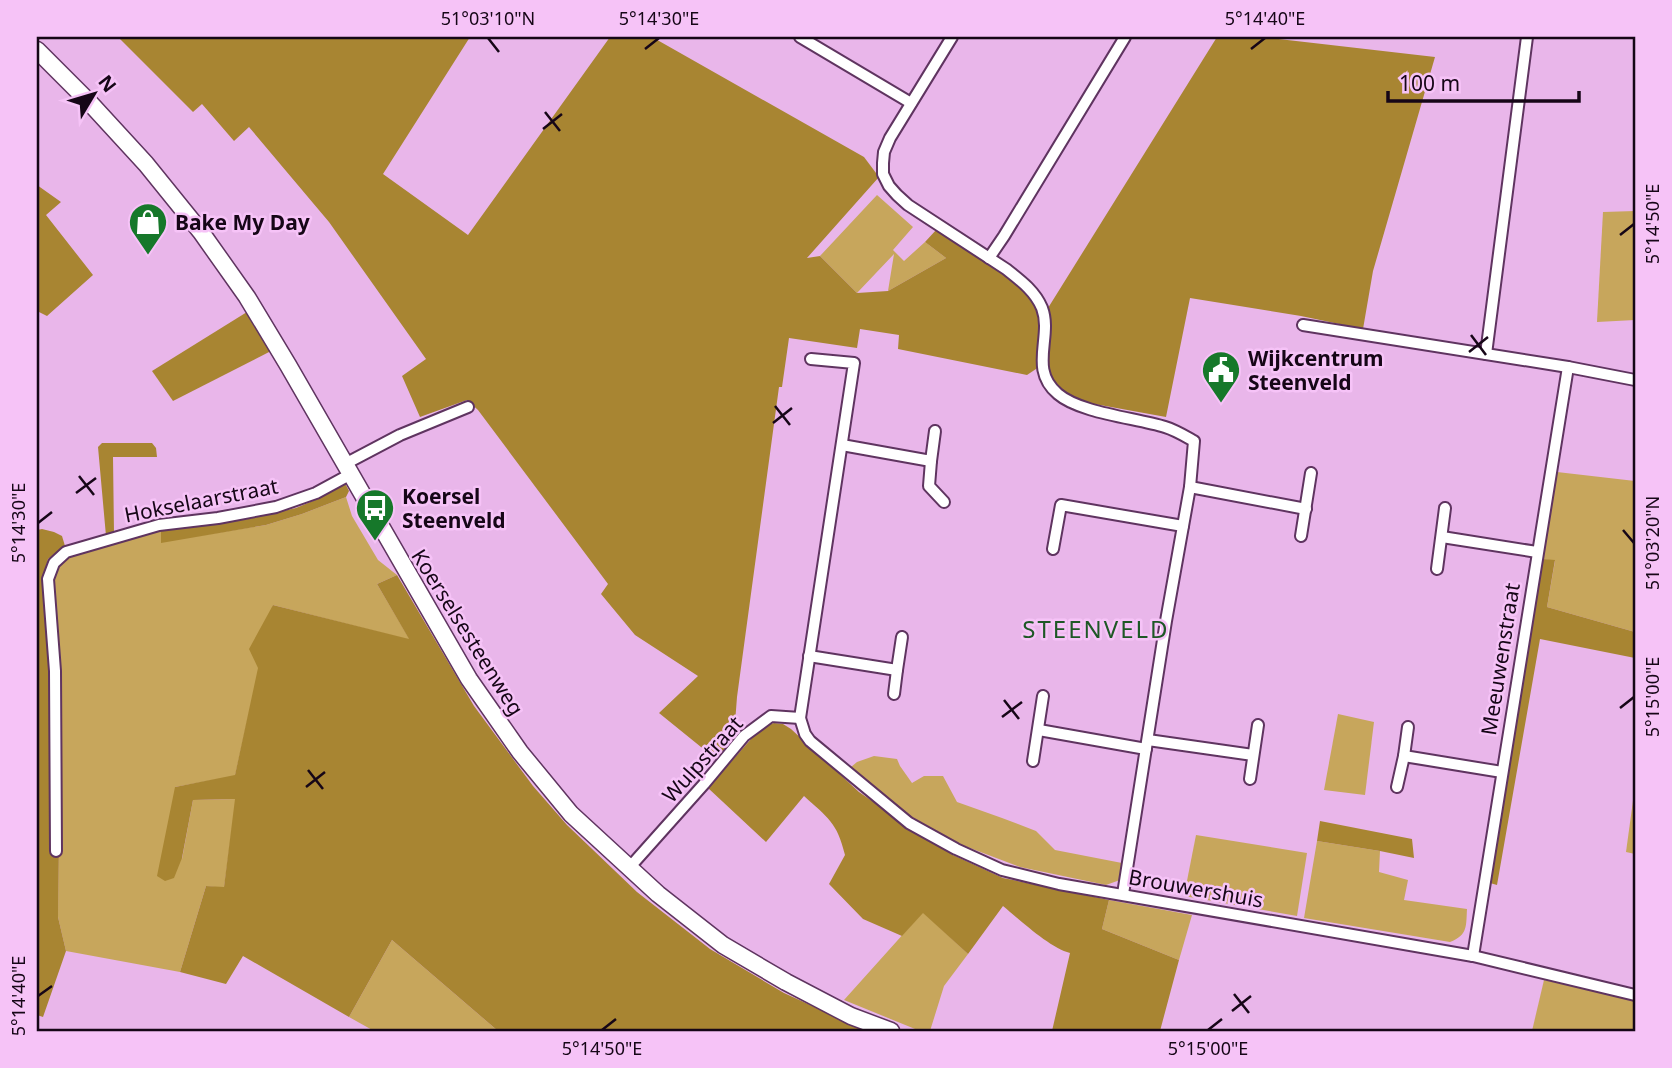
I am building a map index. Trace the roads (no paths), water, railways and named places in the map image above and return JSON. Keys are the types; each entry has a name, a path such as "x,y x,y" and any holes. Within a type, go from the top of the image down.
{"street":[{"path":"800,37 911,103"},
{"path":"952,37 890,138 883,163 883,174 888,186 908,205 989,258 1034,293 1044,318 1042,368 1052,388 1059,395 1084,407 1167,428 1194,441 1190,487 1123,894"},
{"path":"989,258 1125,37"},
{"path":"1486,354 1527,37"},
{"name":"Koerselsesteenweg","path":"37,50 146,164 201,232 247,297 469,679 496,720 571,814 658,894 723,945 851,1016 891,1031"},
{"path":"1303,325 1635,380"},
{"path":"800,719 854,363 811,359"},
{"name":"Meeuwenstraat","path":"1473,956 1568,367"},
{"name":"Hokselaarstraat","path":"56,851 55,671 48,579 54,563 66,552 159,525 275,507 316,493 400,435 468,407"},
{"path":"935,431 929,486 944,502"},
{"path":"842,445 931,461"},
{"path":"1301,536 1311,472"},
{"path":"1190,487 1306,509"},
{"path":"1053,549 1061,505 1183,526"},
{"path":"1437,569 1445,508"},
{"path":"1442,537 1537,552"},
{"path":"894,694 902,637"},
{"path":"809,656 897,670"},
{"path":"1033,761 1043,696"},
{"name":"Wulpstraat","path":"629,868 744,736 771,716 800,719"},
{"name":"Brouwershuis","path":"800,719 810,741 909,823 1002,870 1059,884 1473,956 1635,995"},
{"path":"1250,779 1258,725"},
{"path":"1397,787 1408,727"},
{"path":"1039,730 1147,745 1253,755"},
{"path":"1404,756 1502,772"}],"place":[{"name":"Bake My Day","path":"148,256"},
{"name":"Wijkcentrum Steenveld","path":"1221,404"},
{"name":"Koersel Steenveld","path":"375,542"}],"district":[{"name":"STEENVELD","path":"1096,628"}]}
